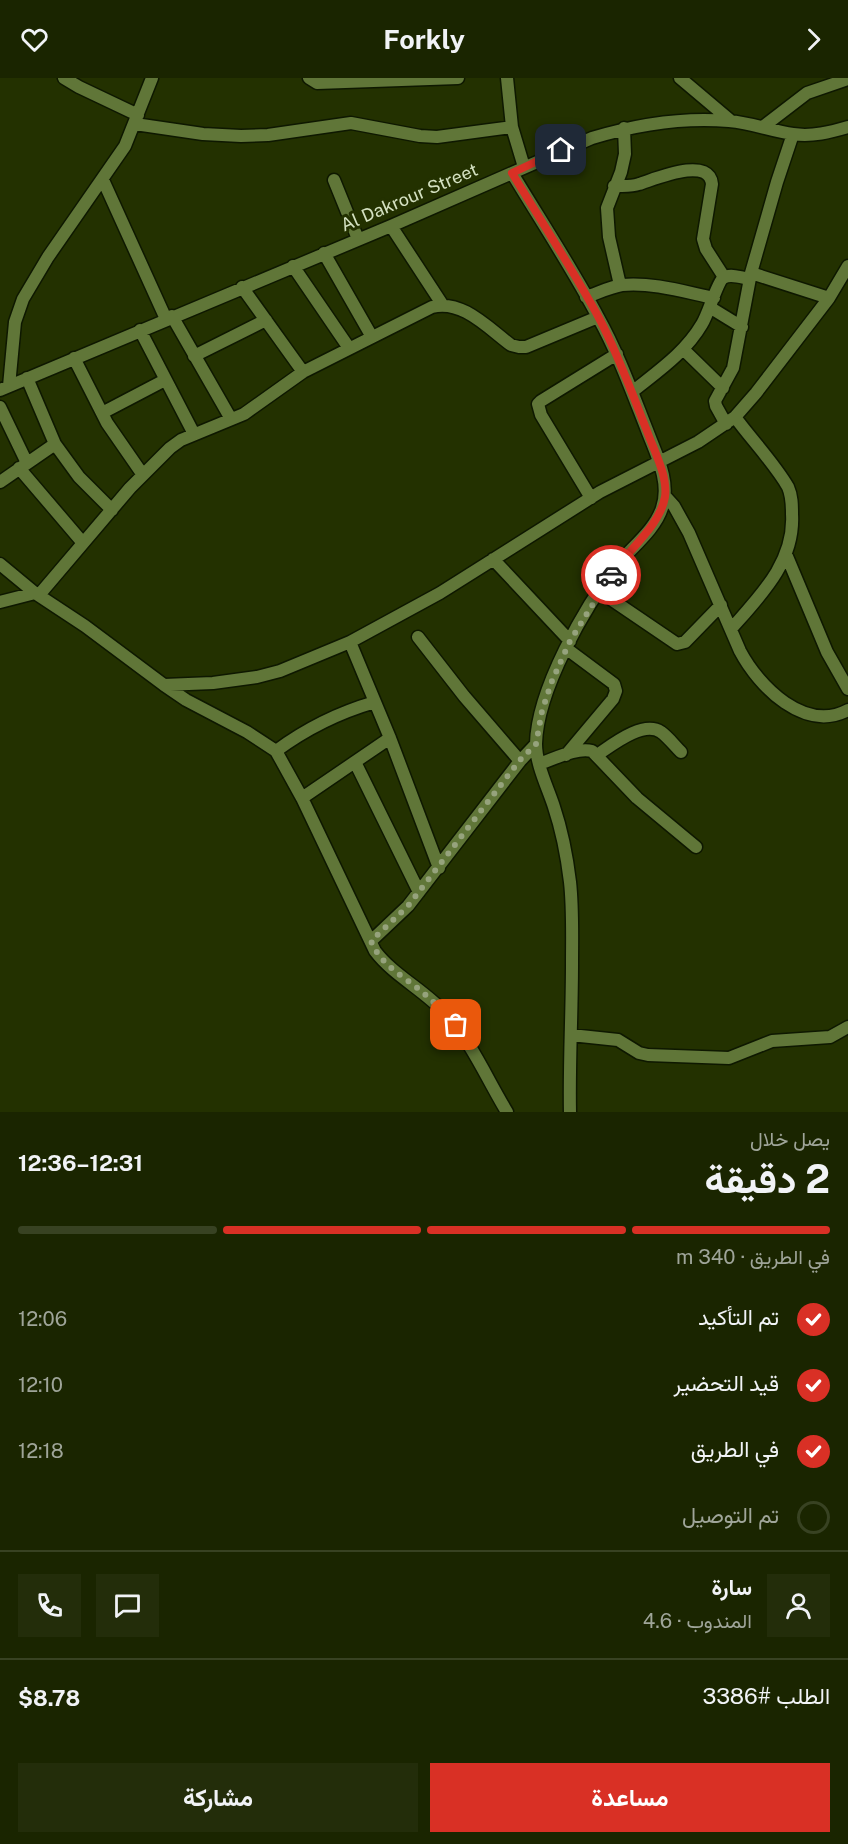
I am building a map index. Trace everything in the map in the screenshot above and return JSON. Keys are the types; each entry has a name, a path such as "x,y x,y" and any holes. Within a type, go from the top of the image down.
{"street":[{"path":"64,78 136,119 203,134 268,135 351,123 437,137 512,127"},
{"path":"4,388 15,322 23,298 48,257 125,146 152,78"},
{"path":"309,78 317,83 458,78"},
{"path":"507,78 512,127 524,167"},
{"path":"680,78 731,121"},
{"path":"764,126 807,93 848,79"},
{"name":"Al Dakrour Street","path":"4,388 592,138 624,128 677,120 731,121 764,126 793,134 814,135 848,127"},
{"path":"620,285 609,237 607,208 625,154 624,128"},
{"path":"731,629 766,590 786,555 793,522 790,492 715,403 733,368 751,276 793,134"},
{"path":"615,186 635,185 680,171 700,171 711,177 712,184 703,239 706,249 724,278"},
{"path":"512,173 598,317 632,392 665,485 662,510 599,591 568,645 542,711 536,744 539,764 564,847 570,883 573,919 570,1112"},
{"path":"103,180 169,318 231,419"},
{"path":"334,180 358,239"},
{"path":"391,225 442,304"},
{"path":"324,253 372,337"},
{"path":"293,266 349,348"},
{"path":"164,685 258,677 280,671 351,642 440,593 591,498 698,442 731,420 769,376 829,298 848,267"},
{"path":"632,392 684,350 702,324 719,283 724,278 751,276 829,298"},
{"path":"586,297 620,285 660,287 712,303 742,327"},
{"path":"243,287 303,372"},
{"path":"0,602 37,594 170,448 194,434 251,410 303,372 432,307 442,304 459,307 511,345 519,347 533,344 598,317"},
{"path":"194,356 266,320"},
{"path":"140,330 194,434"},
{"path":"684,350 723,388"},
{"path":"591,498 541,415 538,404 616,354"},
{"path":"74,358 119,442 143,475"},
{"path":"27,378 55,444 78,477 112,510"},
{"path":"102,412 165,380"},
{"path":"0,407 23,466 83,543"},
{"path":"0,482 55,444"},
{"path":"665,496 681,518 746,662 779,699 793,708 817,716 830,717 848,710"},
{"path":"786,555 827,652 848,689"},
{"path":"493,559 568,645 614,684 616,691 613,699 567,755"},
{"path":"0,564 37,594 186,700 254,736 276,751 302,798 375,951 456,1025 507,1112"},
{"path":"599,591 678,644 685,642 721,605"},
{"path":"418,637 471,704 520,760"},
{"path":"351,642 439,868"},
{"path":"276,751 300,733 330,717 375,702"},
{"path":"597,755 638,730 649,728 660,732 681,752"},
{"path":"302,798 390,738"},
{"path":"371,941 419,892 520,760 536,744"},
{"path":"539,764 587,750 597,755 637,798 696,847"},
{"path":"355,762 419,892"},
{"path":"571,1035 618,1040 639,1053 648,1055 729,1058 772,1041 830,1037 848,1027"}],"way so far":[{"path":"456,1025 422,992 385,962 375,951 371,941 408,906 520,760 536,744 542,711 552,681 570,641 611,575"}],"route":[{"path":"561,150 512,173 598,317 632,392 665,485 662,510 611,575"}]}
